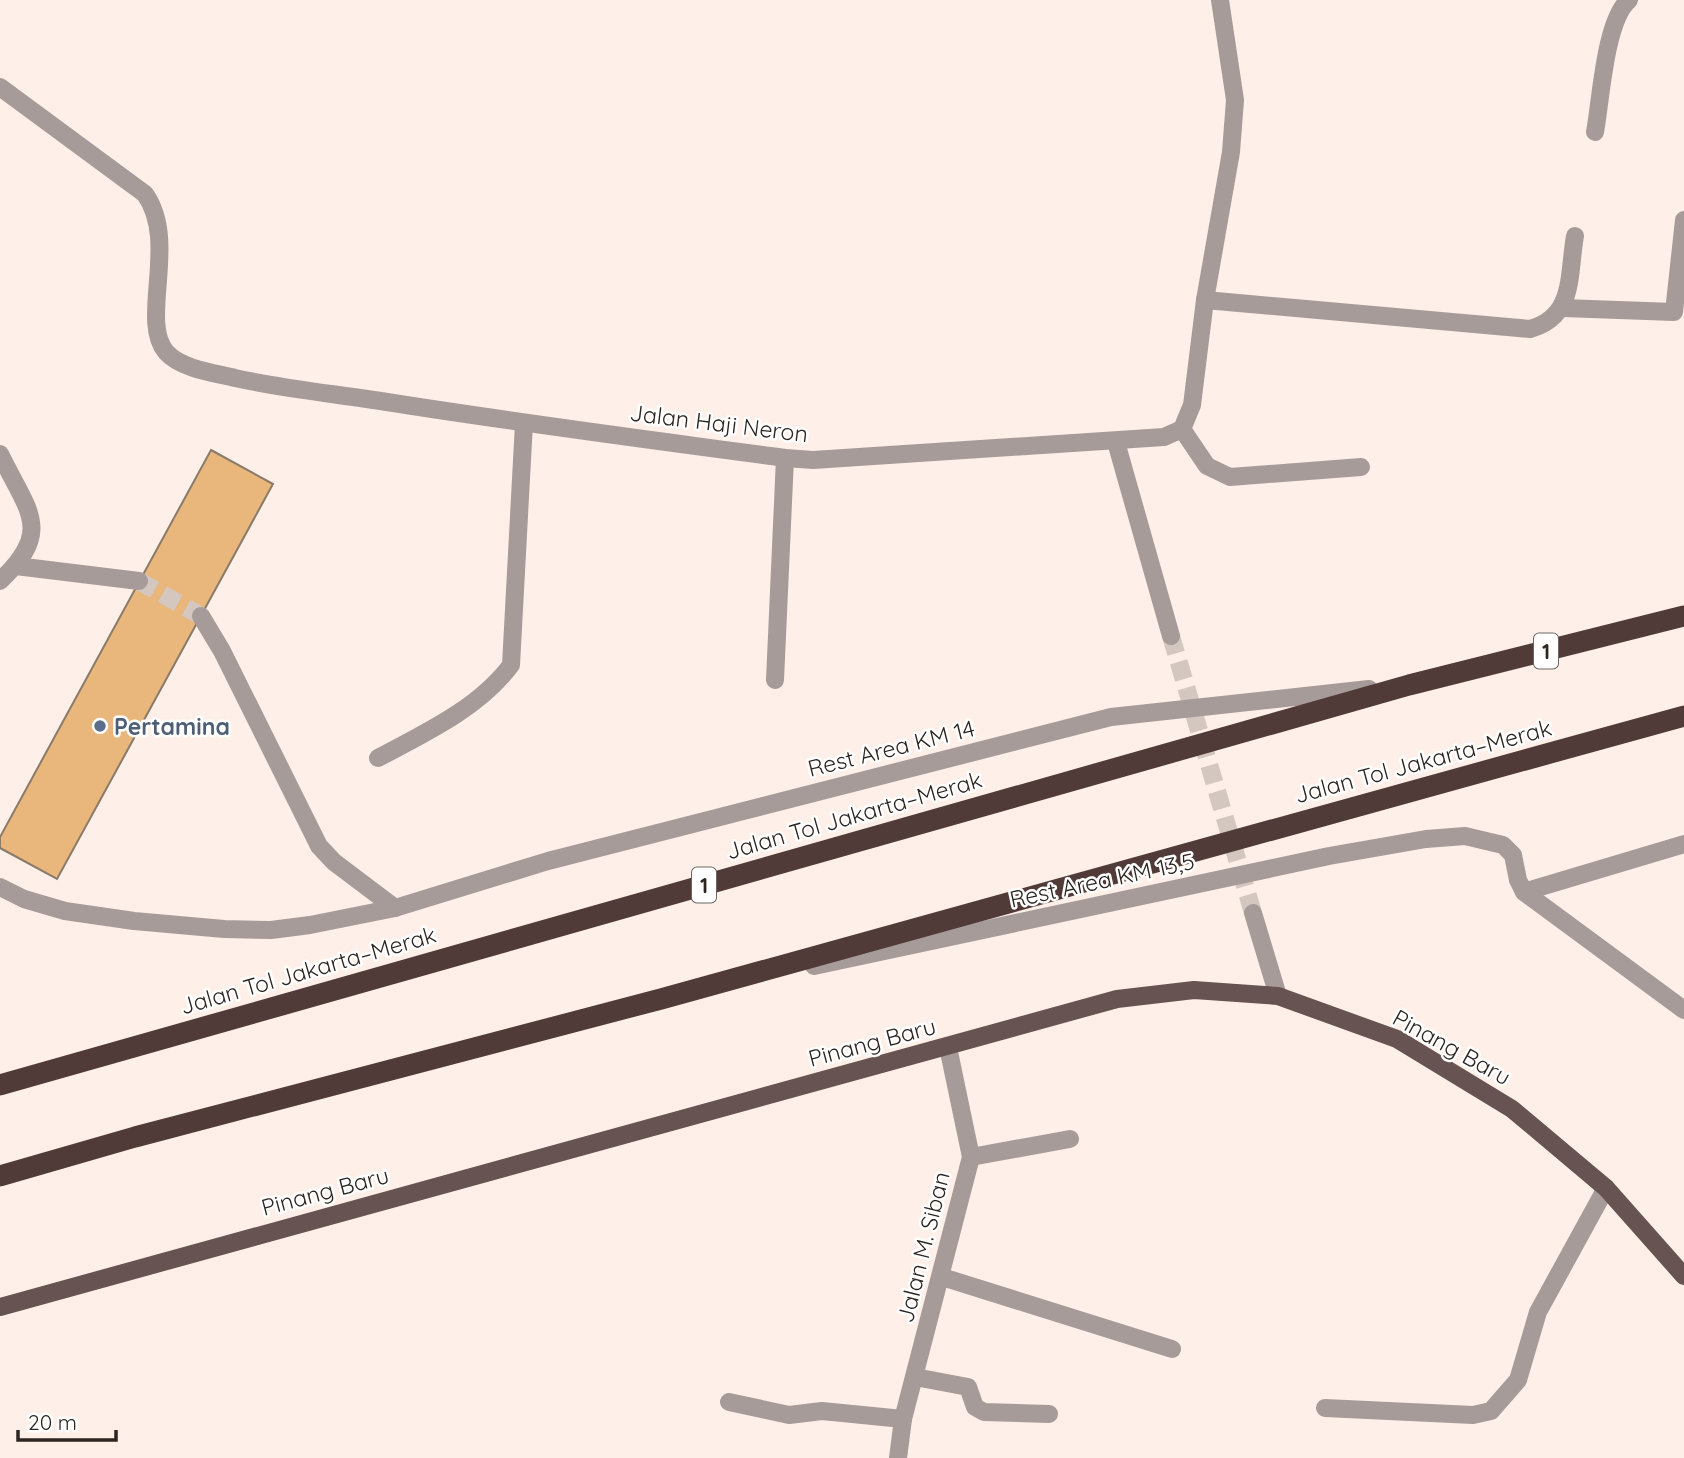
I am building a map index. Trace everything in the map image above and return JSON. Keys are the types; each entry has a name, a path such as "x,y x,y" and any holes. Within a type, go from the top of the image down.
{"highway":[{"name":"Jalan Tol Jakarta–Merak","path":"0,1085 1409,685 1684,616"},
{"name":"Jalan Tol Jakarta–Merak","path":"0,1176 135,1137 661,999 1684,716"}],"main road":[{"name":"Pinang Baru","path":"0,1307 1116,999 1194,990 1278,996 1397,1039 1511,1109 1606,1188 1684,1276"}],"street":[{"path":"1220,0 1235,100 1231,152 1205,300 1192,405 1182,429 1207,466 1230,477 1361,467"},
{"path":"1595,132 1613,28 1622,6 1629,0"},
{"name":"Jalan Haji Neron","path":"0,88 145,194 156,209 161,231 158,331 166,352 191,367 238,379 524,423 813,460 1121,442 1156,438 1182,429"},
{"path":"1563,308 1679,313 1684,225"},
{"path":"1205,300 1530,328 1545,325 1563,308 1575,236"},
{"path":"378,758 442,724 500,679 511,664 524,423"},
{"path":"1121,442 1171,636"},
{"path":"0,454 31,519 33,536 16,566 0,581"},
{"path":"775,680 785,458"},
{"path":"16,566 139,581"},
{"path":"201,616 222,651 319,846 334,862 395,908"},
{"name":"Rest Area KM 14","path":"0,887 24,900 65,911 224,929 271,930 395,908 548,861 1111,717 1409,685"},
{"name":"Rest Area KM 13,5","path":"661,999 1329,856 1426,839 1465,836 1503,845 1513,855 1518,880 1524,892"},
{"path":"1524,892 1684,845"},
{"path":"1524,892 1684,1010"},
{"path":"1252,913 1278,996"},
{"name":"Jalan M. Siban","path":"898,1458 903,1419 971,1157 948,1047"},
{"path":"971,1157 1070,1139"},
{"path":"1325,1408 1474,1415 1491,1411 1518,1380 1538,1312 1606,1188"},
{"path":"942,1277 1172,1349"},
{"path":"915,1377 965,1385 975,1407 984,1412 1049,1414"},
{"path":"729,1402 789,1415 822,1410 903,1419"}],"building":[{"name":"Pertamina","path":"211,450 273,484 57,879 0,848 0,837"}],"tunnel":[{"path":"139,581 201,616"},
{"path":"1171,636 1253,913"}],"place":[{"name":"Pertamina","path":"100,726"}]}
